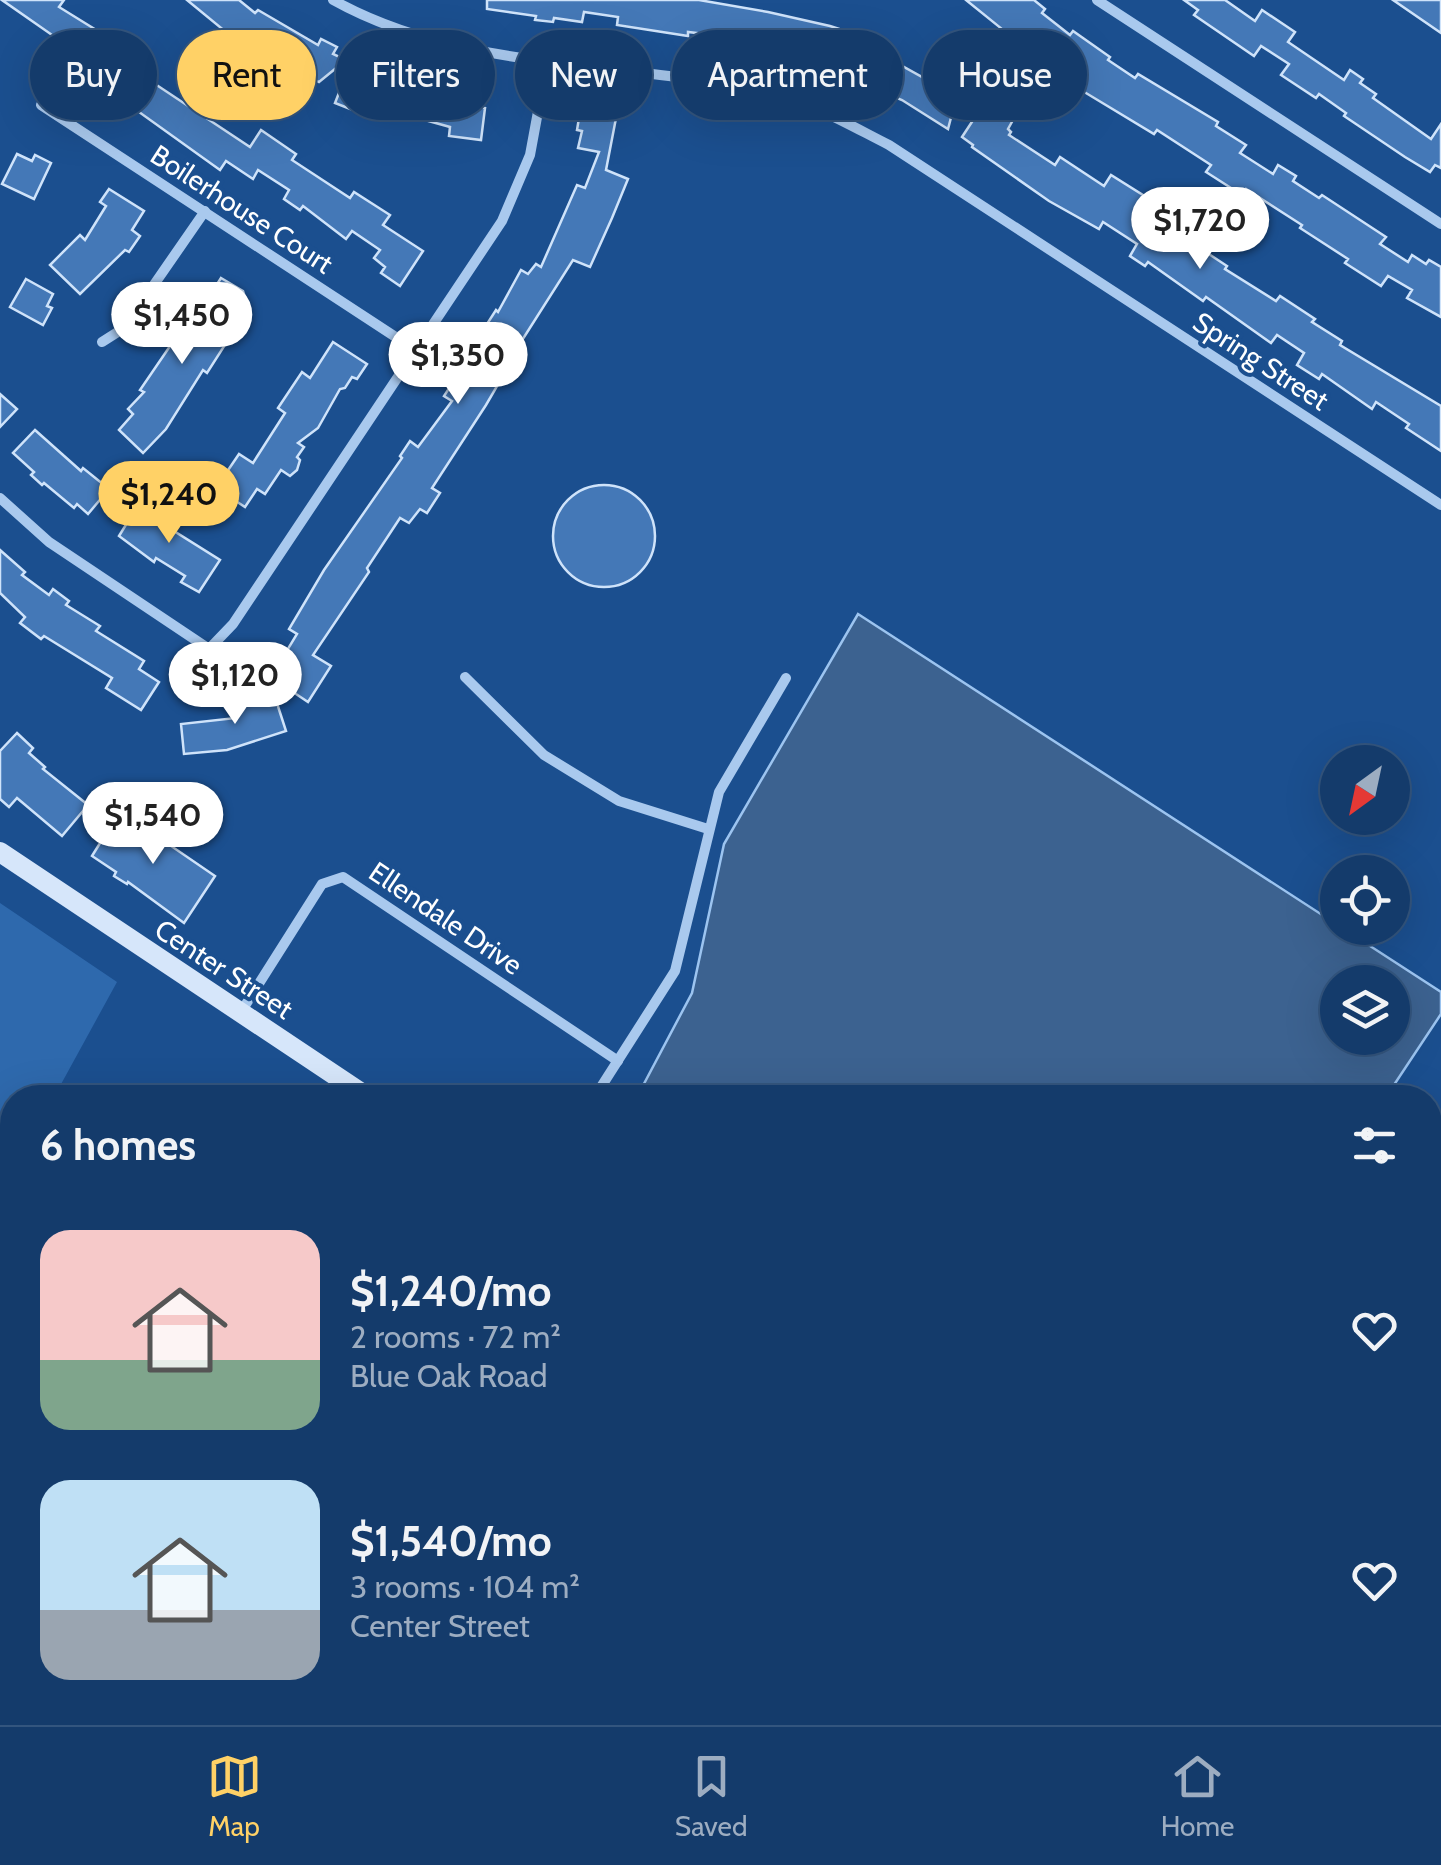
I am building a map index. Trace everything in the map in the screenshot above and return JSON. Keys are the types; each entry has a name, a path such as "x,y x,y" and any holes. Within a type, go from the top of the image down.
{"street":[{"name":"Spring Street","path":"333,0 386,26 515,57"},
{"path":"1097,0 1441,224"},
{"name":"Spring Street","path":"652,75 711,82 789,99 889,145 1441,504"},
{"name":"Boilerhouse Court","path":"64,120 417,351"},
{"path":"0,498 49,542 210,649 233,624 502,220 530,155 536,120"},
{"path":"102,342 124,328 205,212"},
{"path":"465,677 544,756 619,800 708,829"},
{"path":"602,1085 675,971 719,792 786,678"},
{"name":"Center Street","path":"0,852 350,1085"},
{"name":"Ellendale Drive","path":"241,1012 322,884 343,877 618,1060"}],"shaded area":[{"path":"858,614 1320,914 1320,945 1369,945 1399,965 1320,965 1320,1055 1410,1055 1410,972 1441,992 1441,1014 1394,1085 643,1085 692,993 724,844"},
{"path":"0,903 117,982 61,1085 0,1085"}],"building":[{"path":"2,0 64,0 59,7 96,30 45,30"},
{"path":"187,0 239,0 255,13 258,10 292,30 224,30"},
{"path":"487,0 699,0 842,30 672,30 672,34 617,25 618,17 584,12 582,22 554,18 553,22 487,9"},
{"path":"966,0 1034,0 1045,9 1042,13 1064,30 1003,30"},
{"path":"1184,0 1225,0 1255,21 1262,10 1295,32 1288,42 1344,80 1350,70 1376,94 1373,98 1431,139 1441,124 1441,168 1435,165 1430,172 1405,157 1319,94 1316,98 1281,75 1289,64 1261,46 1254,56 1194,15 1198,10"},
{"path":"1393,0 1441,0 1441,33"},
{"path":"321,39 336,46 336,68 319,82 316,44"},
{"path":"1087,41 1135,78 1138,74 1218,122 1216,126 1246,145 1240,153 1273,174 1278,165 1296,176 1293,181 1386,237 1380,244 1408,262 1412,255 1441,267 1441,317 1407,298 1412,290 1388,276 1381,286 1345,263 1348,259 1300,228 1302,225 1246,189 1242,195 1206,172 1211,165 1157,130 1154,134 1087,94"},
{"path":"903,66 923,77 923,113 903,101"},
{"path":"157,85 177,99 177,120 209,120 250,147 261,130 296,154 292,160 350,198 354,192 390,215 383,225 423,251 400,286 381,273 385,267 374,258 380,250 352,231 346,239 303,206 300,210 284,199 289,190 258,170 253,179 226,161 220,170 150,120 157,120"},
{"path":"425,120 484,120 481,140 449,136 450,127"},
{"path":"579,120 616,120 606,170 628,179 590,267 573,260 432,488 440,493 427,513 420,509 409,523 400,518 367,568 369,572 313,655 331,666 308,702 278,682 291,662 283,657 297,634 289,629 410,441 418,447 452,401 444,396 476,333 480,335 498,312 521,270 528,274 536,264 541,267 577,185 585,188 599,152 578,148 582,131 577,130"},
{"path":"934,120 950,120 948,129"},
{"path":"973,120 1013,120 1009,135 1055,165 1060,157 1104,186 1111,175 1146,197 1141,206 1227,266 1225,269 1276,301 1280,296 1342,341 1340,345 1441,406 1441,451 1376,402 1372,409 1322,374 1319,379 1297,365 1304,353 1277,335 1271,343 1206,297 1203,301 1148,262 1145,266 1130,256 1137,244 1103,222 1099,229 1049,201 962,137"},
{"path":"17,154 32,161 35,155 51,163 34,199 2,184"},
{"path":"109,189 144,211 132,230 140,236 129,252 125,250 80,294 50,265 80,235 85,240 106,206 100,202"},
{"path":"221,278 243,291 245,297 222,332 230,337 207,373 203,370 166,429 143,453 119,430 133,414 128,409 144,392 140,390 179,333 188,338 208,308 197,300 207,284 214,289"},
{"path":"26,279 53,294 47,306 52,308 43,325 10,307"},
{"path":"333,342 367,364 357,379 352,377 340,389 318,428 298,443 304,447 297,457 297,470 290,476 281,470 265,494 257,489 245,507 216,488 239,454 253,463 285,413 278,408 302,372 310,378"},
{"path":"0,394 17,409 0,427"},
{"path":"35,430 81,471 83,468 109,489 88,514 42,485 13,453"},
{"path":"604,485 623,489 640,500 651,517 655,536 651,555 640,572 623,583 604,587 585,583 568,572 557,555 553,536 557,517 568,500 585,489"},
{"path":"140,502 177,526 174,531 220,560 199,592 181,582 185,576 156,558 154,562 119,536"},
{"path":"0,550 25,572 22,575 49,595 53,589 69,601 66,605 100,626 96,631 144,661 139,669 159,682 141,710 106,688 112,678 20,623 25,617 0,593"},
{"path":"273,691 286,731 227,750 184,754 181,724 236,718 232,706"},
{"path":"17,733 33,748 29,753 43,769 88,805 62,836 17,798 9,807 0,799 0,751"},
{"path":"120,811 215,876 184,923 114,876 116,872 92,856"}]}
